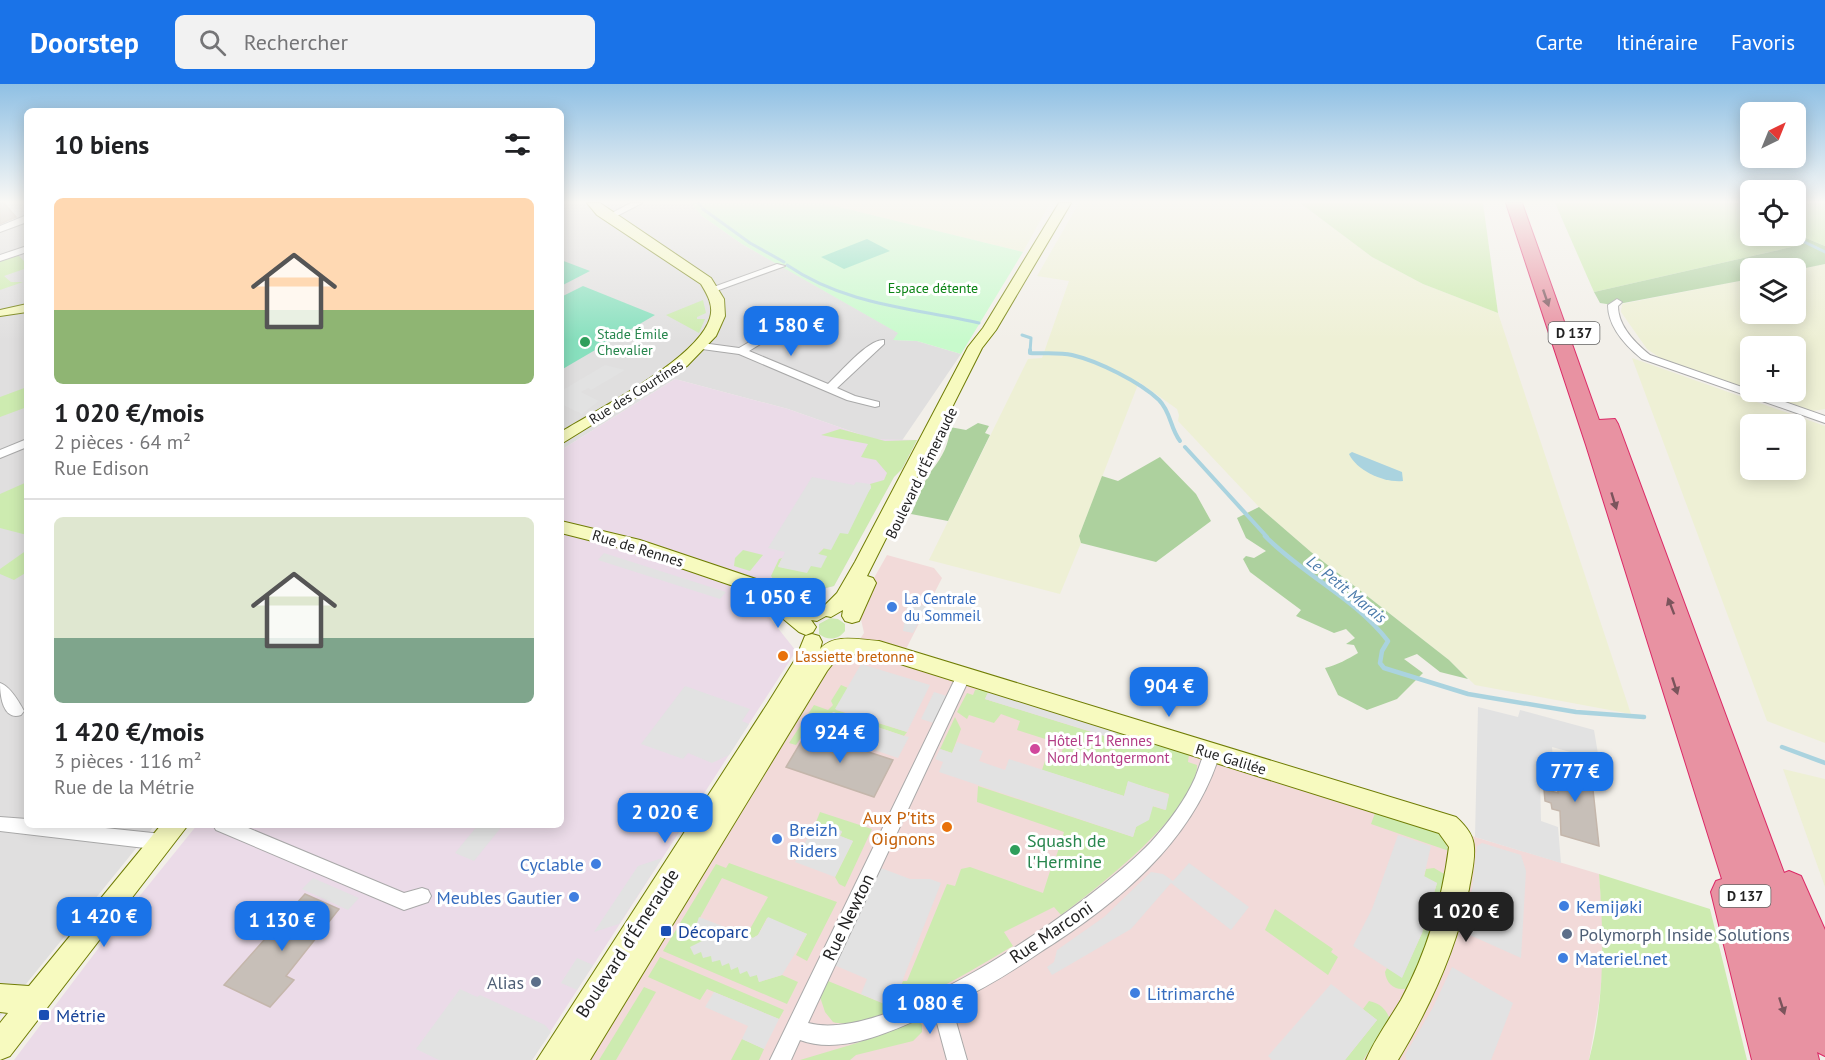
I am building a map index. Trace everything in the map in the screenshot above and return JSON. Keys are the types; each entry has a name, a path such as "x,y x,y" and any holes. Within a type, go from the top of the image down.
{"highway":[{"name":"D 137","path":"1530,249 1597,445 1704,735 1825,1037"},
{"name":"D 137","path":"1543,249 1704,735 1800,1060"},
{"path":"1704,735 1770,842 1825,972"},
{"path":"1704,735 1708,816 1771,1060"}],"street":[{"path":"657,249 694,272 712,289 780,266"},
{"name":"Boulevard d'Émeraude","path":"552,1060 806,660 856,601 897,526 936,438 986,348 989,330 1038,249"},
{"path":"0,258 24,250"},
{"name":"Rue des Courtines","path":"564,437 665,375 702,346 716,318 712,289"},
{"path":"1617,302 1613,305 1613,314 1634,347 1646,357 1825,420"},
{"path":"3,311 24,308"},
{"path":"741,351 810,310"},
{"path":"830,389 880,342"},
{"path":"702,346 741,351 830,389 875,404"},
{"path":"0,454 24,444"},
{"name":"Rue de Rennes","path":"564,528 633,545 753,585 832,630"},
{"name":"Boulevard d'Émeraude","path":"573,1060 819,664 832,630"},
{"name":"Rue Galilée","path":"832,630 879,649 963,677 1447,825 1458,835 1462,847 1449,922 1440,950 1410,1014 1382,1060"},
{"name":"Rue Newton","path":"780,1060 963,677"},
{"path":"1,694 16,711"},
{"name":"Rue Marconi","path":"795,1028 823,1036 854,1033 888,1022 940,999 1016,957 1067,923 1130,873 1156,848 1189,805 1202,782 1212,753"},
{"path":"0,824 24,825"},
{"path":"75,828 169,833"},
{"path":"229,828 404,902 422,896"},
{"path":"0,1046 34,1000 169,833"},
{"path":"0,998 34,1000"},
{"path":"940,999 957,1060"}],"shaded area":[{"path":"0,249 24,249 24,828 153,828 0,1016"},
{"path":"564,249 750,249 899,333 894,340 917,341 961,354 901,442 873,439 788,409 675,379 564,448"},
{"path":"605,365 625,370 591,390 588,388 581,392 599,401 582,414 564,405 564,389"},
{"path":"675,379 788,409 873,439 917,440 834,586 806,593 774,581 751,594 796,651 532,1060 14,1060 113,929 195,828 564,828 564,448"},
{"path":"812,477 854,485 856,482 870,484 871,487 848,534 840,533 831,550 822,548 818,554 827,556 821,568 811,566 807,573 778,567 785,552 768,548"},
{"path":"604,553 726,592 720,599 598,560"},
{"path":"887,555 934,568 942,578 905,651 1475,837 1599,874 1605,946 1599,1003 1589,1060 580,1060 826,661 858,642 864,633 859,610 861,601"},
{"path":"907,603 927,606 913,633 903,631"},
{"path":"861,664 930,685 907,732 835,709"},
{"path":"685,686 750,709 742,721 749,724 729,755 712,763 688,753 683,759 641,744"},
{"path":"991,686 1119,725 1115,739 985,699"},
{"path":"934,692 953,698 940,725 921,719"},
{"path":"1478,707 1518,717 1520,710 1594,730 1599,760 1552,747 1555,781 1540,778 1541,821 1558,827 1561,863 1475,837"},
{"path":"833,712 909,737 898,758 821,732"},
{"path":"957,742 983,751 979,761 1005,770 1009,759 1124,796 1128,781 1169,795 1166,810 1153,806 1149,820 1136,827 1133,837 939,772 943,762 935,759 940,749 952,753"},
{"path":"816,822 842,831 840,836 853,841 835,877 795,862"},
{"path":"476,828 501,828 474,861 455,853"},
{"path":"1398,835 1431,846 1424,876 1437,883 1422,933 1402,978 1353,946 1372,909"},
{"path":"1482,843 1521,855 1526,871 1521,958 1463,932 1472,889 1477,846"},
{"path":"662,858 619,924 594,932 638,866"},
{"path":"1189,863 1249,907 1231,930 1171,883 1131,929 1052,975 1047,967 1054,962 1057,950 1104,917 1151,872 1163,874 1173,881"},
{"path":"873,865 910,879 930,879 941,883 892,1007 861,994 867,979 827,962"},
{"path":"313,878 359,898 348,910 302,889"},
{"path":"699,917 753,938 758,935 768,917 807,934 782,975 759,982 757,975 750,977 747,971 740,974 738,967 731,970 729,963 722,966 720,960 712,962 711,956 703,958 701,952 694,955 690,947 704,940 697,923"},
{"path":"577,958 593,965 577,990 561,983"},
{"path":"1452,967 1513,1003 1491,1060 1406,1060 1405,1055 1432,1009"},
{"path":"1331,984 1377,1020 1345,1060 1272,1060 1268,1056"},
{"path":"460,989 477,997 480,995 545,1025 551,1032 532,1060 439,1060 416,1049"},
{"path":"714,992 779,1019 764,1049 742,1039 748,1026 705,1007"}],"green space":[{"name":"Espace détente","path":"750,249 1009,249 1023,252 961,354 917,341 893,340 898,333"},
{"path":"843,249 885,249 890,251 844,269 821,257"},
{"path":"1009,249 1025,249 1023,252"},
{"path":"1053,249 1361,249 1423,284 1498,313 1631,714 1475,685 1449,660 1311,552 1259,507 1178,421 1177,409 1139,382 1079,536 1081,543 1060,594 929,560 1028,359 1042,358 1069,281 1037,276"},
{"path":"1361,249 1489,249 1498,313 1423,284"},
{"path":"1575,249 1785,249 1594,292"},
{"path":"1785,249 1825,249 1825,264 1806,268 1806,258 1743,258"},
{"path":"17,254 24,261 24,269 4,276 11,282 23,282 0,290 0,260"},
{"path":"1740,259 1740,281 1613,305 1600,303 1594,292"},
{"path":"564,261 590,271 564,284"},
{"path":"1825,264 1825,409 1813,411 1786,402 1806,402 1806,336 1740,336 1740,387 1663,360 1647,349 1621,312 1622,304 1740,281 1740,324 1806,324 1806,268"},
{"name":"Stade Émile Chevalier","path":"583,286 655,315 564,368 564,296"},
{"path":"703,300 706,313 697,317 697,319 705,319 699,333 666,315"},
{"path":"1632,358 1740,396 1740,402 1757,402 1791,414 1740,414 1740,480 1806,480 1806,419 1825,426 1825,743 1767,721"},
{"path":"24,388 24,408 0,417 0,397"},
{"path":"978,423 989,426 985,433 990,435 948,521 911,514 926,480 945,450 950,427 966,430"},
{"path":"840,429 885,441 917,440 834,586 806,593 774,580 771,576 779,559 782,558 778,566 811,566 827,557 818,554 840,532 871,488 870,484 884,480 887,473 876,460 861,457 868,444 821,435"},
{"path":"1160,457 1196,494 1211,521 1156,562 1081,543 1079,536 1102,476 1118,481"},
{"path":"24,483 24,534 0,528 0,494"},
{"path":"1259,507 1311,552 1449,660 1468,679 1440,672 1417,654 1404,659 1423,673 1397,699 1367,710 1338,695 1325,668 1358,653 1354,645 1346,644 1355,638 1346,629 1334,633 1296,616 1301,610 1250,572 1243,559 1246,556 1254,558 1266,551 1246,538 1237,518"},
{"path":"743,550 763,555 750,571 734,566 735,558"},
{"path":"24,552 24,574 14,580 0,574 0,569"},
{"path":"830,618 838,619 845,624 845,631 839,636 826,638 819,634 819,624"},
{"path":"841,685 848,688 836,710 907,732 904,736 833,712 821,732 808,727 796,745 789,743 814,705 828,710 833,705 831,701"},
{"path":"975,690 989,690 985,699 1114,739 1118,730 1189,754 1188,762 1197,765 1193,783 1181,804 1142,847 1120,868 1061,915 1054,907 1004,932 1013,946 924,996 872,1018 850,1023 833,1022 825,1012 820,997 828,981 892,1007 903,981 907,981 947,884 955,886 961,869 970,867 1043,893 1051,868 1056,869 1060,859 1056,857 1064,832 977,802 978,786 1133,837 1136,827 1152,806 1165,810 1169,794 1128,782 1124,796 1042,770 1045,761 1058,764 1064,745 1017,730 1020,721 1001,714 994,723 969,715 967,719 957,712 967,693 973,695"},
{"path":"955,717 961,729 952,753 940,749"},
{"path":"1783,769 1825,779 1825,887"},
{"path":"820,812 872,829 845,887 839,884 835,877 853,841 840,836 842,832 816,822"},
{"path":"1375,813 1441,833 1449,851 1371,824"},
{"path":"729,863 837,902 807,961 796,955 807,934 767,918 758,935 753,938 746,936 768,897 722,878 697,923 704,940 701,952 738,967 740,973 747,970 757,975 759,982 782,975 798,982 787,1004 663,951 716,864 726,868"},
{"path":"1434,868 1446,875 1432,938 1408,988 1399,989 1387,980 1385,972 1387,968 1402,977 1422,933 1437,883 1424,877 1426,869"},
{"path":"1599,874 1710,909 1747,1060 1589,1060 1601,991 1602,921"},
{"path":"1275,909 1333,949 1331,952 1338,957 1328,975 1265,930"},
{"path":"660,957 784,1010 779,1019 707,989 700,1000 648,977"},
{"path":"644,987 656,992 616,1060 599,1060"},
{"path":"1369,1001 1382,1008 1390,1020 1363,1060 1345,1060 1377,1020 1363,1009"},
{"path":"917,1019 922,1025 922,1032 913,1041 856,1055 850,1060 800,1060 857,1043"},
{"path":"742,1039 764,1049 759,1060 731,1060"}],"water":[{"path":"1352,452 1402,472 1403,481 1388,480 1372,475 1358,466 1349,454"}],"building":[{"path":"807,732 893,760 874,797 786,767"},
{"path":"1556,761 1591,771 1599,846 1561,835 1560,811 1552,809 1551,803 1545,801 1544,789 1558,793"},
{"path":"305,894 339,909 286,976 294,980 270,1007 224,985"}],"waterway":[{"name":"Le Petit Marais","path":"760,249 784,262"},
{"path":"1818,249 1825,252"},
{"name":"Le Petit Marais","path":"787,265 832,289 856,297 979,323"},
{"name":"Le Petit Marais","path":"1022,335 1031,338 1030,352"},
{"name":"Le Petit Marais","path":"1030,352 1072,355 1106,367 1130,379 1159,400 1180,441"},
{"name":"Le Petit Marais","path":"1185,447 1267,537"},
{"name":"Le Petit Marais","path":"1265,536 1296,563 1345,599 1375,626 1388,641 1382,651 1380,663 1384,668 1468,694 1576,712 1644,717"},
{"name":"Le Petit Marais","path":"1782,747 1825,763"}],"place":[{"name":"Stade Émile Chevalier","path":"585,342"},
{"name":"La Centrale du Sommeil","path":"892,607"},
{"name":"L'assiette bretonne","path":"783,656"},
{"name":"Hôtel F1 Rennes Nord Montgermont","path":"1035,749"},
{"name":"Aux P'tits Oignons","path":"947,827"},
{"name":"Breizh Riders","path":"777,839"},
{"name":"Squash de l'Hermine","path":"1015,850"},
{"name":"Cyclable","path":"596,864"},
{"name":"Meubles Gautier","path":"574,897"},
{"name":"Kemijøki","path":"1564,906"},
{"name":"Décoparc","path":"666,931"},
{"name":"Polymorph Inside Solutions","path":"1567,934"},
{"name":"Materiel.net","path":"1563,958"},
{"name":"Alias","path":"536,982"},
{"name":"Litrimarché","path":"1135,993"},
{"name":"Métrie","path":"44,1015"}]}
